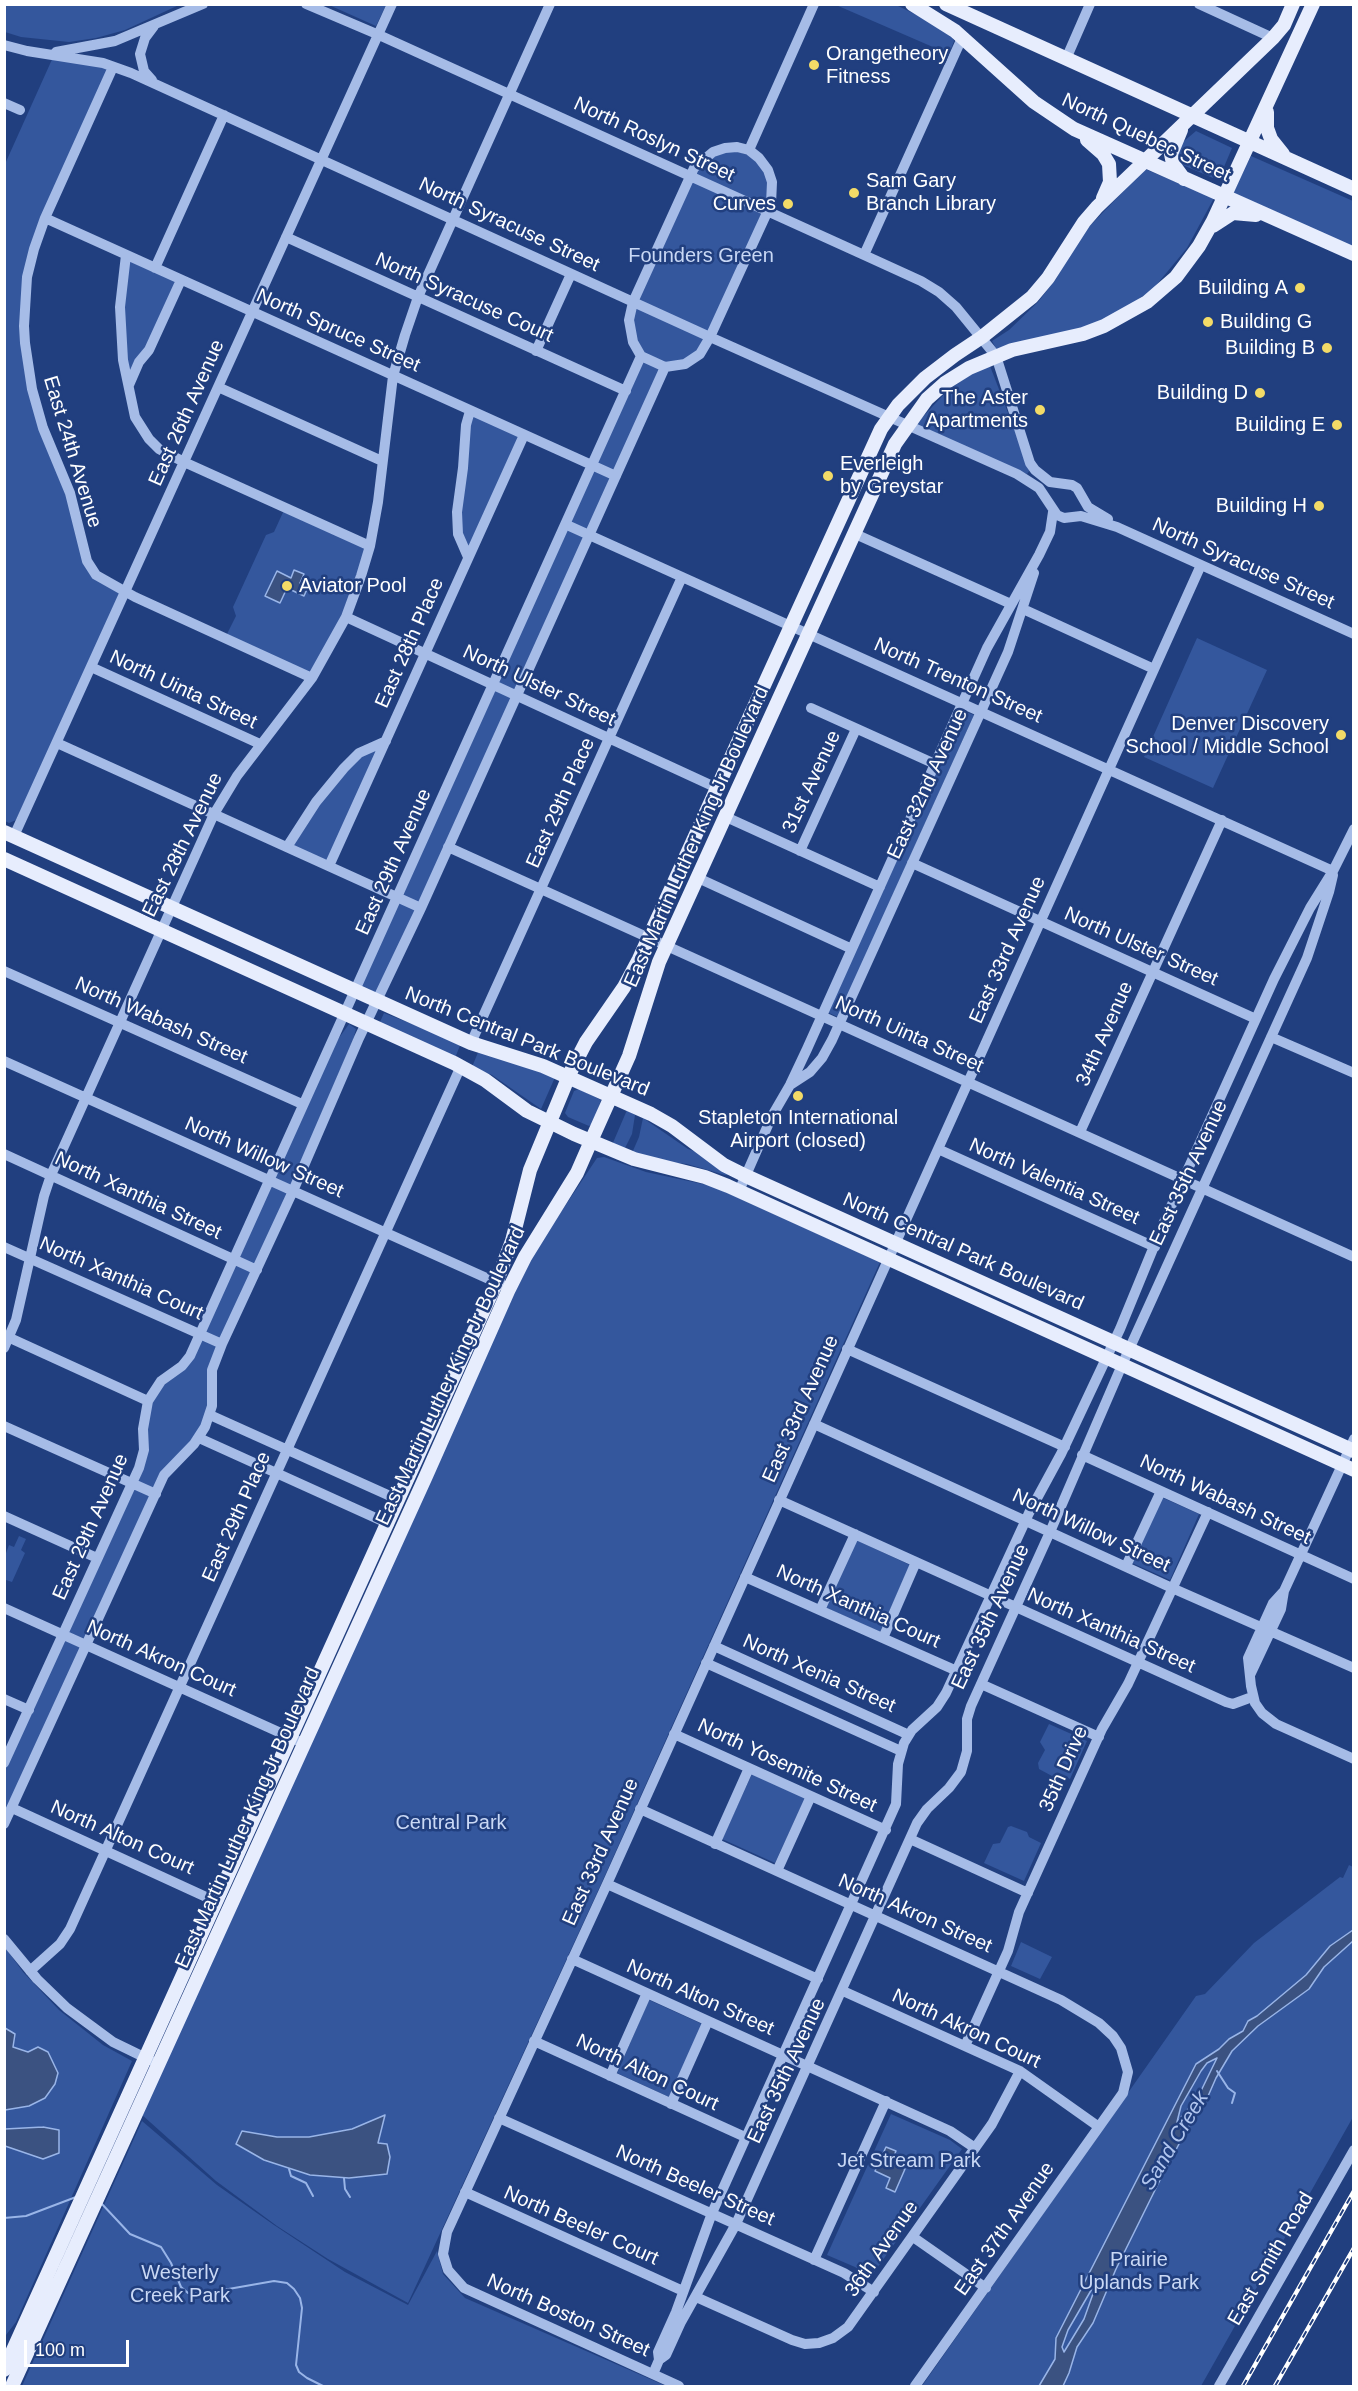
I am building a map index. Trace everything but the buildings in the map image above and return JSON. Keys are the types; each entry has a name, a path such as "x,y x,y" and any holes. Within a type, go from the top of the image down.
{"main road":[{"name":"North Quebec Street","path":"912,4 935,17 1034,102 1079,132 1353,254"},
{"name":"North Quebec Street","path":"946,4 1353,189"},
{"name":"East Martin Luther King Jr Boulevard","path":"4,2370 10,2343 62,2242 102,2155 152,2061 503,1286 530,1170 568,1077 586,1042 630,978 864,465 889,417 925,378 982,338 1032,297 1048,278 1084,222 1100,204 1274,38 1284,25 1293,4"},
{"name":"East Martin Luther King Jr Boulevard","path":"12,2386 116,2161 152,2061 217,1902 297,1741 399,1500 503,1286 530,1249 577,1173 629,1056 654,976 667,945 889,456 920,407 945,383 969,368 1029,345 1083,334 1129,314 1164,289 1176,277 1208,230 1225,197 1313,4"},
{"path":"962,38 970,30 977,28 1029,42"},
{"path":"1267,107 1266,122 1269,134 1287,159"},
{"path":"1185,180 1173,164 1171,153 1190,116"},
{"path":"1079,132 1103,154 1108,164 1110,182 1100,204"},
{"path":"1208,230 1233,213 1272,218"},
{"name":"North Central Park Boulevard","path":"9,834 471,1043 534,1063 651,1114 672,1126 724,1164 746,1176 1352,1446"},
{"name":"North Central Park Boulevard","path":"4,859 461,1066 490,1084 518,1106 549,1122 634,1159 705,1177 739,1191 1348,1467"}],"street":[{"path":"44,54 104,44 203,4"},
{"name":"North Roslyn Street","path":"306,4 921,281 939,292 956,307 996,356"},
{"name":"East 26th Avenue","path":"9,834 57,743 392,4"},
{"name":"East 28th Avenue","path":"7,1343 51,1176 214,814 260,744 312,678 346,618 361,576 378,502 393,376 418,297 550,4"},
{"path":"749,150 814,4"},
{"path":"1066,59 1090,4"},
{"path":"1199,4 1274,38"},
{"path":"156,84 144,70 140,54 144,38 157,23"},
{"path":"864,255 962,38"},
{"name":"North Syracuse Street","path":"4,45 113,66 156,84 710,337 1025,477 1038,488 1051,507"},
{"name":"East 24th Avenue","path":"113,66 45,218 30,264 25,295 25,343 32,389 43,428 69,490 87,561 96,575 125,593"},
{"path":"4,103 20,110"},
{"path":"155,268 224,115"},
{"path":"737,147 749,150 768,170 772,182 773,193 768,211 700,354 685,364 665,367 641,356 633,342 629,320 633,302 690,176 701,160 725,148 737,147"},
{"name":"North Spruce Street","path":"45,218 616,476"},
{"name":"North Syracuse Court","path":"286,237 626,391"},
{"path":"126,255 119,322 123,360 135,417 149,439 159,449 184,462 369,546"},
{"path":"536,351 571,274"},
{"path":"129,385 139,362 149,350 181,280"},
{"name":"East 29th Avenue","path":"4,1763 131,1483 144,1450 143,1429 148,1401 161,1382 182,1366 190,1356 302,1104 567,525 641,356"},
{"path":"996,356 1030,463 1042,477 1061,485 1072,485 1080,493 1082,498 1080,509 1068,517 1051,507 1052,491 1061,485"},
{"path":"4,1824 169,1468 199,1438 210,1415 212,1370 222,1344 665,367"},
{"path":"218,387 382,461"},
{"path":"468,557 458,534 457,512 470,411"},
{"name":"East 28th Place","path":"329,866 524,435"},
{"name":"North Syracuse Street","path":"1082,498 1091,510 1117,527"},
{"name":"East 32nd Avenue","path":"739,1191 772,1116 790,1085 822,1015 987,648 1050,532 1051,507"},
{"name":"North Syracuse Street","path":"1068,517 1086,518 1117,527 1353,634"},
{"name":"East 32nd Avenue","path":"1050,532 1068,517"},
{"name":"North Trenton Street","path":"567,525 1333,871"},
{"path":"853,533 1011,604"},
{"name":"East 32nd Avenue","path":"790,1085 801,1080 822,1058 839,1023 1008,652 1039,555"},
{"name":"East 33rd Avenue","path":"448,2270 443,2254 447,2232 607,1884 1202,565"},
{"name":"East 29th Place","path":"471,1043 682,577"},
{"path":"125,593 312,678"},
{"path":"1023,609 1154,669"},
{"name":"North Ulster Street","path":"346,618 717,788"},
{"name":"North Uinta Street","path":"91,667 260,744"},
{"path":"811,708 934,764"},
{"name":"31st Avenue","path":"800,851 856,729"},
{"path":"287,847 316,802 344,768 359,753 386,741"},
{"path":"57,743 421,908"},
{"path":"726,817 880,887"},
{"name":"34th Avenue","path":"1080,1132 1222,820"},
{"name":"East 35th Avenue","path":"653,2374 659,2360 658,2352 712,2213 886,1830 897,1801 901,1751 909,1735 942,1700 957,1671 1025,1521 1065,1447 1114,1341 1256,1019 1300,927 1333,871 1353,829"},
{"name":"North Uinta Street","path":"448,847 1203,1187 1353,1257"},
{"name":"North Ulster Street","path":"912,863 1256,1019"},
{"name":"East 35th Avenue","path":"659,2360 666,2355 736,2224 922,1815 949,1788 961,1772 967,1751 969,1712 1129,1348 1310,950 1329,892 1333,871"},
{"path":"698,878 852,949"},
{"name":"North Wabash Street","path":"4,971 302,1104"},
{"path":"1271,1036 1353,1073"},
{"name":"North Willow Street","path":"4,1061 503,1286"},
{"name":"East 29th Place","path":"30,1971 53,1952 65,1937 461,1066"},
{"name":"North Valentia Street","path":"938,1149 1155,1247"},
{"name":"North Xanthia Street","path":"4,1154 257,1270"},
{"name":"North Xanthia Court","path":"4,1246 222,1344"},
{"path":"7,1343 148,1401"},
{"path":"848,1349 1065,1447"},
{"path":"210,1415 399,1500"},
{"name":"North Willow Street","path":"814,1424 1353,1668"},
{"path":"4,1426 156,1494"},
{"path":"199,1438 389,1524"},
{"path":"1352,1446 1348,1467 1284,1591 1273,1604 1266,1630 1248,1658 1252,1697 1262,1713 1272,1722 1353,1759"},
{"name":"North Wabash Street","path":"1082,1455 1353,1579"},
{"path":"1126,1566 1161,1491"},
{"name":"North Xanthia Street","path":"779,1500 1226,1702 1240,1702 1252,1697"},
{"name":"35th Drive","path":"965,2046 1011,1943 1016,1920 1028,1893 1099,1737 1138,1663 1208,1512"},
{"path":"4,1516 98,1558"},
{"path":"820,1610 855,1534"},
{"path":"883,1638 916,1562"},
{"name":"North Xanthia Court","path":"745,1577 957,1671"},
{"name":"North Akron Court","path":"4,1608 297,1741"},
{"name":"North Xenia Street","path":"714,1646 909,1735"},
{"name":"North Xenia Street","path":"706,1664 901,1751"},
{"path":"981,1684 1099,1737"},
{"path":"4,1699 29,1710"},
{"name":"North Yosemite Street","path":"674,1734 886,1830"},
{"path":"715,1844 749,1768"},
{"path":"777,1871 811,1796"},
{"name":"North Alton Court","path":"12,1808 217,1902"},
{"name":"North Akron Street","path":"640,1809 1070,2005 1113,2036 1126,2059 1128,2072 1123,2093"},
{"path":"910,1839 1028,1893"},
{"path":"607,1884 818,1979"},
{"path":"4,1939 51,1993 86,2023 113,2042 152,2061"},
{"name":"North Alton Street","path":"572,1959 950,2131 975,2148"},
{"name":"North Akron Court","path":"843,1991 1020,2070 1099,2127"},
{"path":"610,2076 647,1993"},
{"path":"671,2103 708,2021"},
{"name":"North Alton Court","path":"534,2041 745,2137"},
{"name":"36th Avenue","path":"696,2297 805,2344 819,2343 833,2338 848,2327 913,2237 1000,2111 1020,2070"},
{"name":"East 37th Avenue","path":"915,2386 1123,2093"},
{"path":"814,2260 886,2102"},
{"name":"North Beeler Street","path":"499,2118 844,2273 873,2292"},
{"name":"East Smith Road","path":"1219,2386 1353,2150"},
{"name":"North Beeler Court","path":"465,2192 683,2291"},
{"path":"913,2237 986,2288"},
{"name":"North Boston Street","path":"448,2270 464,2288 475,2295 679,2386"}],"green space":[{"path":"5,4 179,5 125,30 69,42 21,37 5,32"},
{"path":"329,5 386,5 376,26"},
{"path":"836,5 896,5 952,36 954,41 949,54"},
{"path":"54,55 113,67 45,218 27,277 30,378 90,568 125,593 16,820 9,823 5,821 5,164"},
{"path":"1196,131 1232,148 1217,178 1178,163 1177,147"},
{"name":"Founders Green","path":"725,148 759,158 773,193 700,354 665,367 380,994 355,991 641,357 629,320 690,176"},
{"path":"1251,156 1353,201 1353,247 1233,193"},
{"path":"1145,169 1214,198 1187,248 1153,289 1120,312 1077,331 997,350 992,341 1009,330 1038,302 1056,279 1081,235"},
{"path":"126,255 181,280 133,373 123,360"},
{"path":"990,366 1030,470 1027,474 918,427 917,423 947,391 974,372"},
{"path":"470,411 524,435 468,557 458,534"},
{"path":"285,508 370,546 361,576 312,678 225,638 236,616 233,607 266,535 274,532"},
{"path":"1197,638 1267,670 1213,788 1144,757"},
{"path":"964,711 974,715 838,1017 827,1012"},
{"path":"386,741 329,866 287,847 344,768"},
{"path":"384,1013 461,1043 455,1058 389,1028 380,1022"},
{"path":"349,1024 356,1029 353,1040 212,1370 210,1415 174,1463 5,1824 5,1763 139,1468 148,1401 182,1366 336,1042"},
{"path":"479,1050 556,1075 541,1109 492,1075 472,1067"},
{"path":"579,1089 601,1100 593,1124 589,1126 568,1117 565,1113 574,1091"},
{"path":"627,1110 635,1115 632,1134 624,1150 612,1145"},
{"path":"643,1118 688,1149 697,1152 732,1174 725,1175 687,1164 667,1162 632,1153 639,1137"},
{"name":"Central Park","path":"604,1157 646,1172 712,1186 880,1262 602,1882 408,2303 328,2259 277,2226 216,2181 141,2114 527,1263 597,1158"},
{"path":"1161,1497 1199,1514 1170,1580 1132,1563"},
{"path":"19,1536 26,1539 21,1550 25,1553 12,1582 6,1580 5,1584 5,1556 9,1545 14,1547"},
{"path":"856,1540 910,1565 880,1632 826,1608"},
{"path":"1049,1724 1087,1741 1070,1779 1057,1773 1052,1776 1039,1769 1038,1763 1045,1750 1040,1742"},
{"path":"752,1774 805,1798 775,1863 722,1839"},
{"path":"1008,1827 1027,1832 1029,1837 1041,1843 1024,1881 984,1863 993,1844 1000,1843"},
{"name":"Prairie Uplands Park","path":"1349,1865 1353,1867 1353,2117 1201,2386 922,2386 1196,1996 1205,1994 1254,1943 1340,1877 1343,1878"},
{"path":"1021,1942 1052,1957 1040,1979 1011,1966"},
{"path":"4,1946 23,1972 59,2010 103,2045 132,2061 16,2322 6,2335 4,2334"},
{"path":"649,2000 702,2024 669,2097 617,2073"},
{"name":"Jet Stream Park","path":"891,2114 950,2140 962,2149 870,2278 855,2267 827,2255"},
{"name":"Westerly Creek Park","path":"142,2121 217,2185 274,2225 345,2272 408,2305 437,2251 443,2274 465,2298 666,2386 22,2386"}],"water":[{"name":"Aviator Pool","path":"294,570 304,574 300,583 308,587 304,596 287,588 280,603 265,596 277,571 291,578"},
{"name":"Sand Creek","path":"1353,1930 1353,1941 1324,1967 1309,1989 1258,2026 1232,2051 1205,2103 1188,2127 1161,2178 1116,2269 1093,2323 1077,2347 1063,2386 1039,2386 1055,2359 1056,2338 1196,2064 1243,2031 1248,2021 1306,1975 1330,1946","holes":["1217,2058 1197,2099 1177,2122 1181,2106 1201,2071 1207,2063","1093,2287 1094,2291 1084,2319 1064,2352 1062,2347 1068,2330"]},
{"path":"5,2028 15,2034 13,2047 28,2052 38,2047 48,2052 58,2073 55,2084 45,2098 29,2106 5,2110"},
{"path":"385,2115 378,2143 387,2144 390,2157 387,2174 349,2178 310,2175 264,2160 236,2144 242,2131 277,2137 309,2137 352,2129"},
{"path":"43,2127 59,2130 59,2153 43,2159 5,2146 5,2129"},
{"path":"886,2147 896,2151 891,2163 905,2169 895,2192 886,2188 890,2178 875,2171"}],"waterway":[{"path":"1217,2071 1228,2088 1235,2093 1232,2103"},
{"path":"289,2169 291,2176 306,2183 313,2196"},
{"path":"344,2178 345,2189 350,2197"},
{"path":"4,2218 26,2216 76,2197"},
{"path":"101,2203 130,2234 161,2247 181,2287 188,2293 200,2294 274,2281 287,2283 300,2298 302,2308 296,2365 299,2372 323,2386"}],"railway":[{"path":"1243,2386 1354,2191"},
{"path":"1275,2386 1354,2248"}],"place":[{"name":"Orangetheory Fitness","path":"814,65"},
{"name":"Sam Gary Branch Library","path":"854,193"},
{"name":"Curves","path":"788,204"},
{"name":"Building A","path":"1300,288"},
{"name":"Building G","path":"1208,322"},
{"name":"Building B","path":"1327,348"},
{"name":"Building D","path":"1260,393"},
{"name":"The Aster Apartments","path":"1040,410"},
{"name":"Building E","path":"1337,425"},
{"name":"Everleigh by Greystar","path":"828,476"},
{"name":"Building H","path":"1319,506"},
{"name":"Aviator Pool","path":"287,586"},
{"name":"Denver Discovery School / Middle School","path":"1341,735"},
{"name":"Stapleton International Airport (closed)","path":"798,1096"}]}
